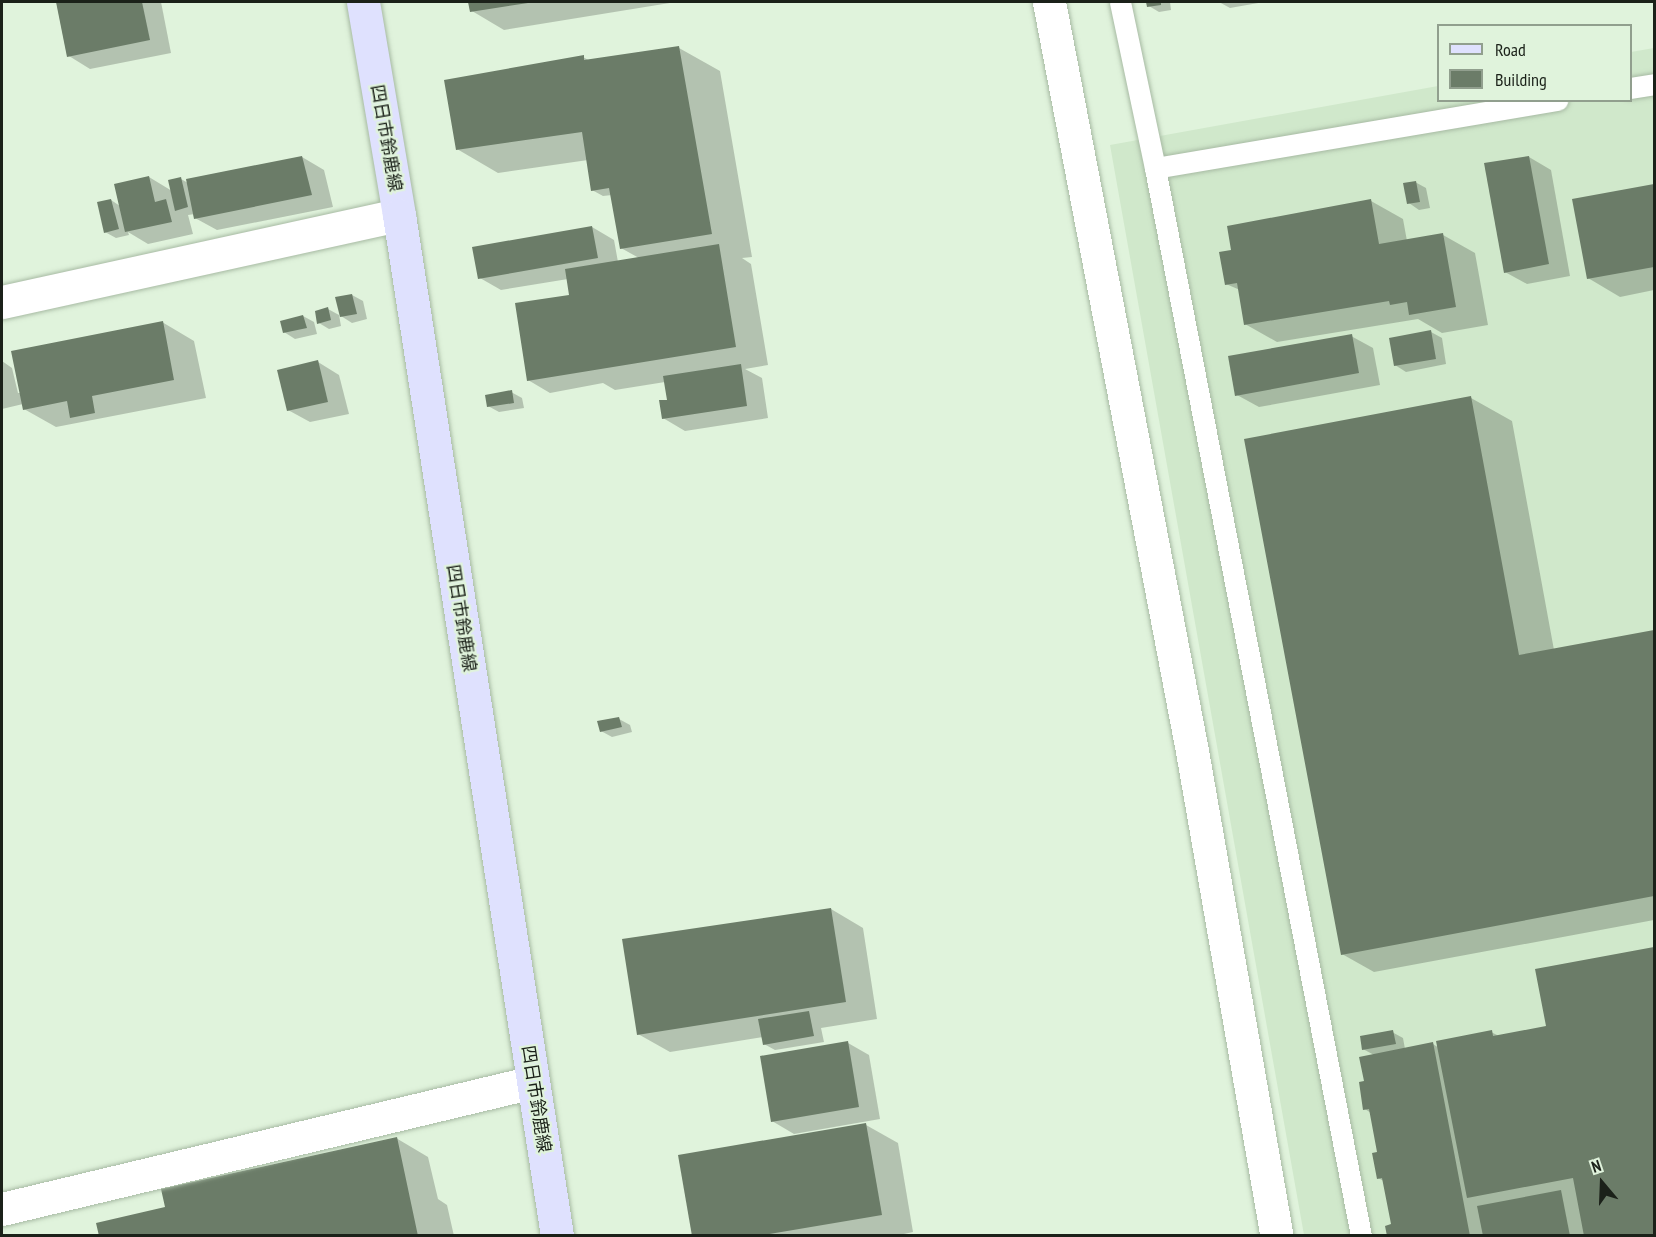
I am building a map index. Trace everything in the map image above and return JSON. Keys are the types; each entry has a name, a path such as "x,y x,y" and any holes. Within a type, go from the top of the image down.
{"main road":[{"name":"四日市鈴鹿線","path":"363,2 399,215 557,1236"}],"street":[{"path":"1049,2 1192,751 1277,1236"},
{"path":"2,302 399,215"},
{"path":"2,1209 533,1082"}],"lane":[{"path":"1120,2 1155,168 1361,1236"},
{"path":"1632,88 1654,84"},
{"path":"1155,168 1545,102"}],"shaded area":[{"path":"1654,48 1654,1235 1304,1235 1110,145 1437,86 1437,102 1632,102 1632,52"}],"building":[{"path":"56,2 142,2 150,40 67,57"},
{"path":"468,2 528,2 528,3 470,12"},
{"path":"1146,2 1161,2 1161,5 1147,7"},
{"path":"679,46 712,234 620,249 609,188 591,191 582,132 456,150 444,80 584,55 584,60"},
{"path":"302,156 312,195 194,219 186,179"},
{"path":"1529,156 1549,264 1504,273 1484,163"},
{"path":"149,176 155,202 166,199 172,222 125,232 114,184"},
{"path":"181,177 188,207 175,211 168,180"},
{"path":"1416,181 1420,202 1407,204 1403,183"},
{"path":"1654,184 1654,267 1587,279 1572,199"},
{"path":"111,199 119,229 104,233 97,202"},
{"path":"1371,199 1379,244 1443,233 1456,307 1409,315 1407,302 1390,305 1389,301 1244,325 1237,283 1225,285 1219,252 1231,250 1227,226"},
{"path":"592,226 598,258 478,279 472,247"},
{"path":"719,244 736,347 527,381 515,303 569,295 565,269"},
{"path":"352,294 357,314 340,317 335,297"},
{"path":"328,307 331,320 317,324 315,311"},
{"path":"303,315 307,328 283,333 280,321"},
{"path":"163,321 174,380 92,396 95,413 70,418 67,401 23,410 11,351"},
{"path":"1431,330 1436,359 1394,366 1389,338"},
{"path":"1352,334 1359,373 1235,396 1228,356"},
{"path":"318,360 328,402 287,411 277,370"},
{"path":"741,364 747,406 662,419 659,400 667,400 663,376"},
{"path":"512,390 514,403 487,407 485,395"},
{"path":"1471,396 1519,655 1654,630 1654,896 1341,955 1244,439"},
{"path":"619,717 622,727 600,732 597,721"},
{"path":"831,908 846,1002 637,1035 622,939"},
{"path":"1654,947 1654,1236 1584,1236 1573,1178 1467,1198 1436,1041 1492,1030 1493,1036 1546,1026 1535,969"},
{"path":"809,1011 814,1036 763,1045 758,1019"},
{"path":"1393,1030 1396,1044 1362,1050 1360,1036"},
{"path":"848,1041 859,1107 771,1122 760,1056"},
{"path":"1433,1042 1470,1236 1387,1236 1385,1226 1391,1224 1382,1178 1377,1179 1372,1153 1377,1152 1369,1109 1363,1110 1359,1082 1364,1081 1359,1057"},
{"path":"866,1123 882,1215 757,1236 692,1236 678,1155"},
{"path":"397,1137 418,1236 99,1236 96,1223 165,1207 161,1189"},
{"path":"1561,1190 1570,1236 1483,1236 1477,1206"}]}
